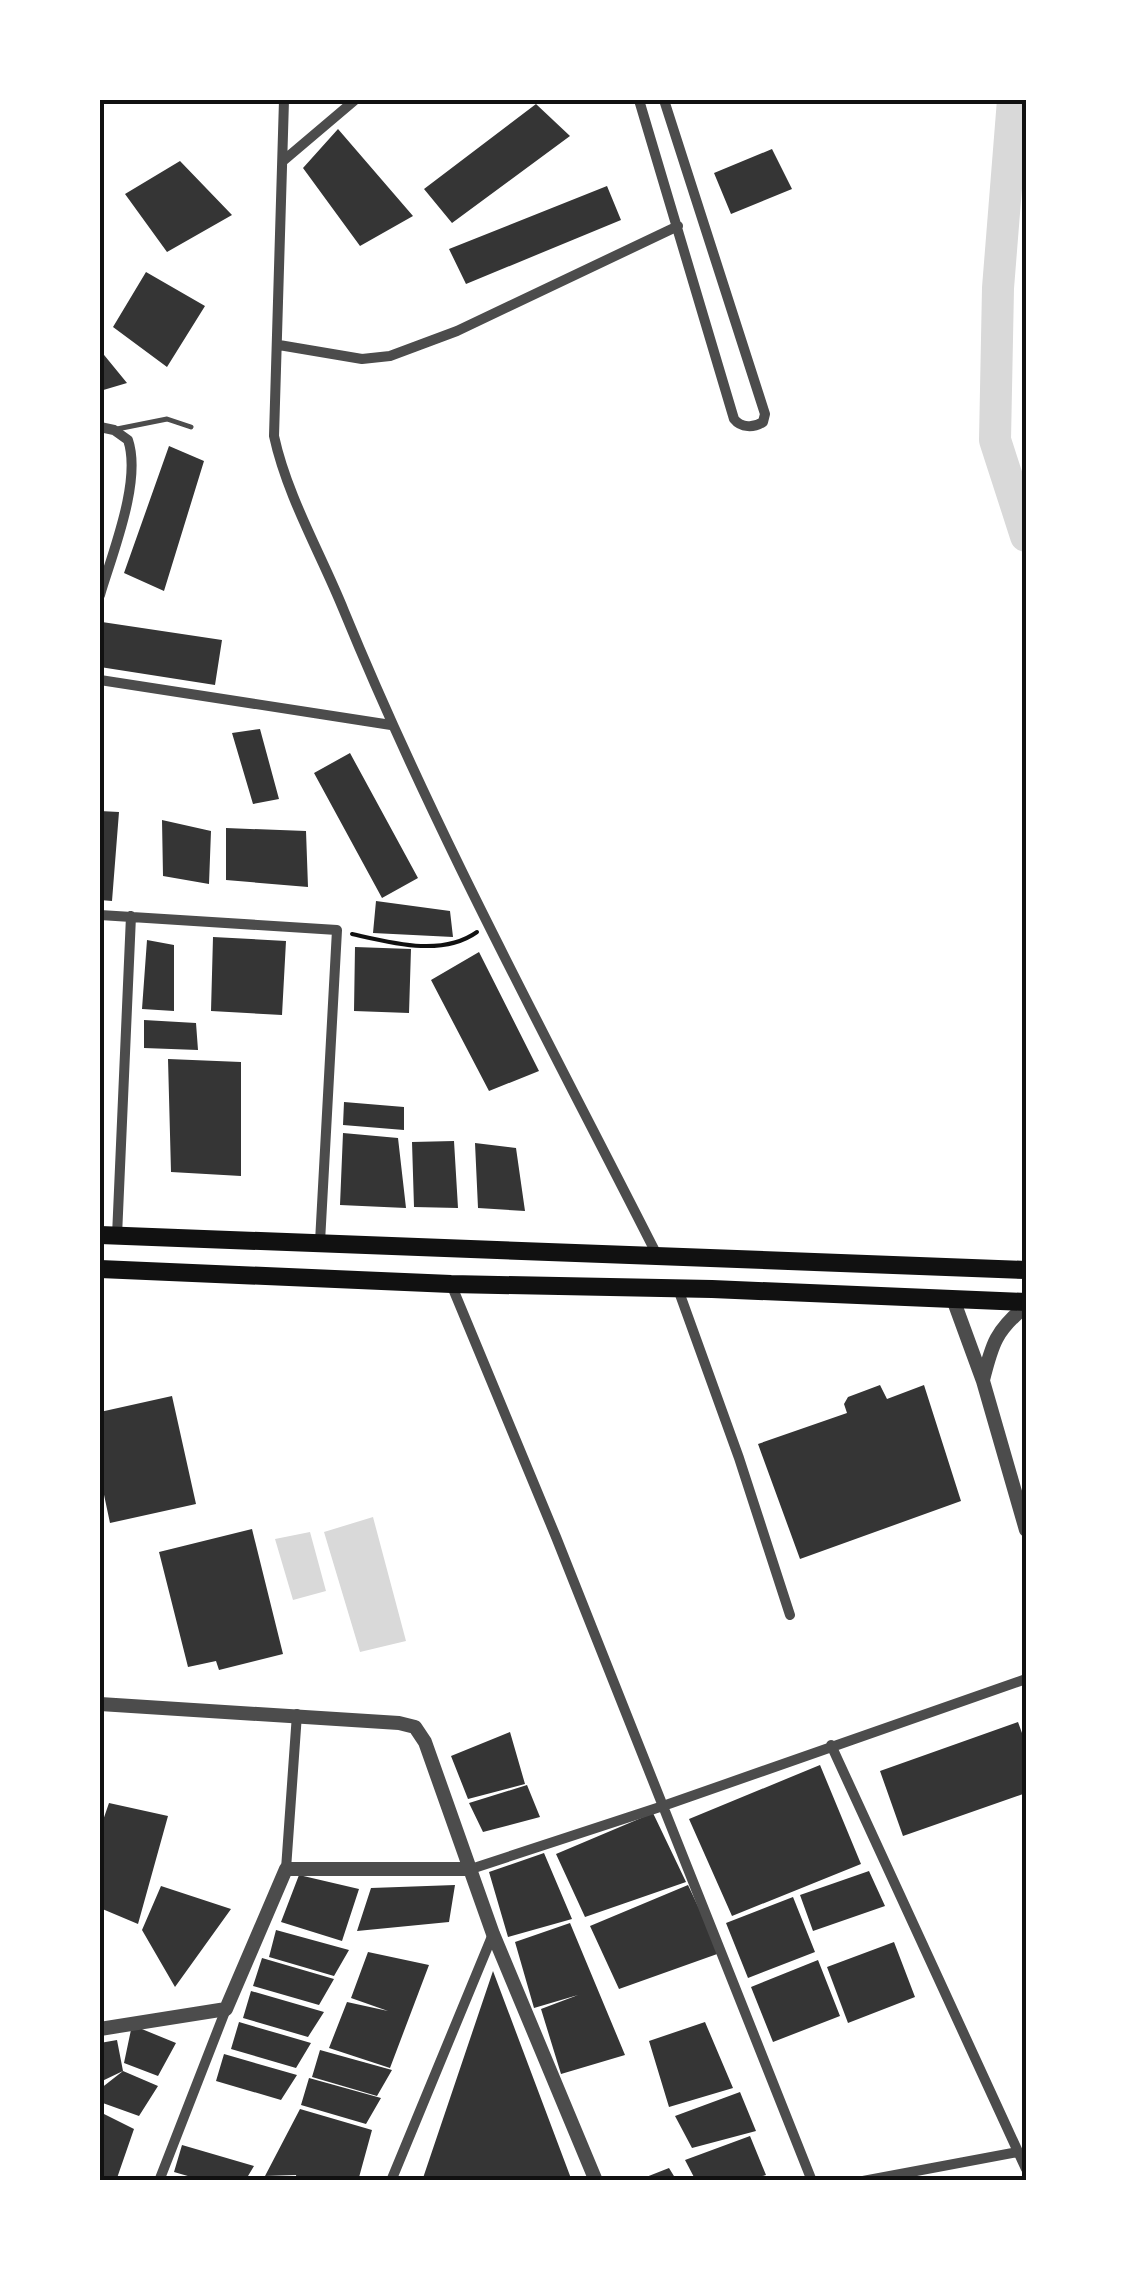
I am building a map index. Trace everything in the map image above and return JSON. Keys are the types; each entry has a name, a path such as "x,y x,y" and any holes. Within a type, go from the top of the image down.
{"main road":[{"path":"108,1236 1026,1270"},
{"path":"100,1269 1026,1304"}],"street":[{"path":"284,100 274,436 278,454 390,725 658,1258"},
{"path":"284,160 355,100"},
{"path":"639,100 734,419 743,426 761,424 761,402 664,100"},
{"path":"279,345 362,359 390,356 456,331 678,226"},
{"path":"100,428 114,430 128,440 132,462 119,533 100,595"},
{"path":"100,680 390,725"},
{"path":"100,914 338,930 320,1242"},
{"path":"108,1236 131,916"},
{"path":"451,1284 812,2181"},
{"path":"678,1289 790,1615"},
{"path":"953,1299 1026,1530"},
{"path":"982,1381 994,1339 1026,1304"},
{"path":"286,1869 471,1869 1026,1679"},
{"path":"100,1704 297,1714 399,1722 415,1727 424,1742 493,1934 596,2181"},
{"path":"159,2181 286,1869 297,1714"},
{"path":"832,1745 1026,2169"},
{"path":"390,2181 493,1934"},
{"path":"100,2030 226,2010"},
{"path":"863,2181 1018,2152"}],"lane":[{"path":"114,430 167,419 191,427"}],"path":[{"path":"338,930 386,942 448,946 476,934 487,921"}],"shaded area":[{"path":"373,1517 406,1641 360,1652 324,1532"},
{"path":"310,1532 326,1591 293,1600 275,1539"}],"building":[{"path":"536,104 570,136 452,223 424,189"},
{"path":"338,129 413,216 360,246 303,168"},
{"path":"772,149 792,189 731,214 714,173"},
{"path":"180,161 232,215 167,252 125,194"},
{"path":"607,186 621,220 466,284 449,249"},
{"path":"146,272 205,306 167,367 113,327"},
{"path":"100,350 127,383 100,391"},
{"path":"169,446 204,461 164,591 124,573"},
{"path":"102,622 222,640 215,685 100,667"},
{"path":"260,729 279,799 253,804 232,733"},
{"path":"350,753 418,878 382,898 314,773"},
{"path":"100,811 119,812 112,901 100,900"},
{"path":"162,820 211,831 209,884 163,876"},
{"path":"226,828 306,831 308,887 226,880"},
{"path":"376,901 450,911 453,937 373,933"},
{"path":"213,937 286,941 282,1015 211,1011"},
{"path":"147,940 174,945 174,1011 142,1009"},
{"path":"355,947 411,949 409,1013 354,1011"},
{"path":"479,952 539,1071 489,1091 431,980"},
{"path":"144,1020 196,1023 198,1050 144,1048"},
{"path":"168,1059 241,1062 241,1176 171,1172"},
{"path":"344,1102 404,1107 404,1130 343,1125"},
{"path":"343,1133 398,1138 406,1208 340,1205"},
{"path":"454,1141 458,1208 414,1207 412,1142"},
{"path":"475,1143 516,1148 525,1211 478,1208"},
{"path":"880,1385 887,1399 924,1385 961,1501 800,1559 758,1444 847,1413 844,1404 848,1397"},
{"path":"172,1396 196,1504 110,1523 100,1476 100,1412"},
{"path":"252,1529 283,1654 219,1670 216,1661 188,1667 159,1552"},
{"path":"1018,1722 1026,1744 1026,1793 903,1836 880,1771"},
{"path":"510,1732 525,1784 468,1799 451,1756"},
{"path":"820,1765 861,1864 732,1916 689,1819"},
{"path":"527,1785 540,1817 483,1832 469,1803"},
{"path":"109,1803 168,1816 138,1924 100,1908 100,1829"},
{"path":"653,1813 686,1882 585,1917 556,1854"},
{"path":"544,1853 572,1919 508,1937 489,1872"},
{"path":"869,1871 885,1906 813,1931 800,1895"},
{"path":"299,1875 359,1889 342,1941 281,1922"},
{"path":"455,1885 449,1922 357,1931 371,1888"},
{"path":"688,1885 720,1953 619,1989 590,1926"},
{"path":"161,1886 231,1909 175,1987 142,1930"},
{"path":"793,1897 815,1952 748,1978 726,1923"},
{"path":"570,1923 625,2055 561,2074 541,2009 578,1995 534,2008 515,1942"},
{"path":"276,1930 349,1950 334,1976 269,1957"},
{"path":"894,1942 915,1997 848,2023 827,1967"},
{"path":"368,1952 429,1965 390,2068 329,2048 347,2002 388,2011 351,1998"},
{"path":"262,1958 334,1979 319,2005 253,1986"},
{"path":"818,1960 840,2016 773,2042 751,1987"},
{"path":"493,1971 572,2181 422,2181"},
{"path":"251,1991 324,2012 308,2037 243,2018"},
{"path":"239,2022 311,2043 296,2068 231,2049"},
{"path":"705,2022 733,2088 669,2107 649,2041"},
{"path":"132,2025 176,2043 158,2076 124,2063"},
{"path":"117,2040 123,2071 100,2082 100,2043"},
{"path":"320,2050 392,2070 377,2096 312,2077"},
{"path":"224,2054 297,2075 281,2100 216,2081"},
{"path":"123,2071 158,2086 139,2116 100,2102 100,2089"},
{"path":"309,2078 381,2098 366,2124 301,2105"},
{"path":"740,2092 756,2131 692,2148 675,2116"},
{"path":"300,2109 372,2130 358,2181 297,2181 296,2175 265,2176"},
{"path":"100,2112 134,2129 116,2181 100,2181"},
{"path":"750,2136 766,2175 745,2181 696,2181 685,2160"},
{"path":"182,2145 254,2166 245,2181 205,2181 174,2172"},
{"path":"669,2168 677,2181 636,2181"}],"waterway":[{"path":"1013,100 998,288 995,440 1026,536"}]}
